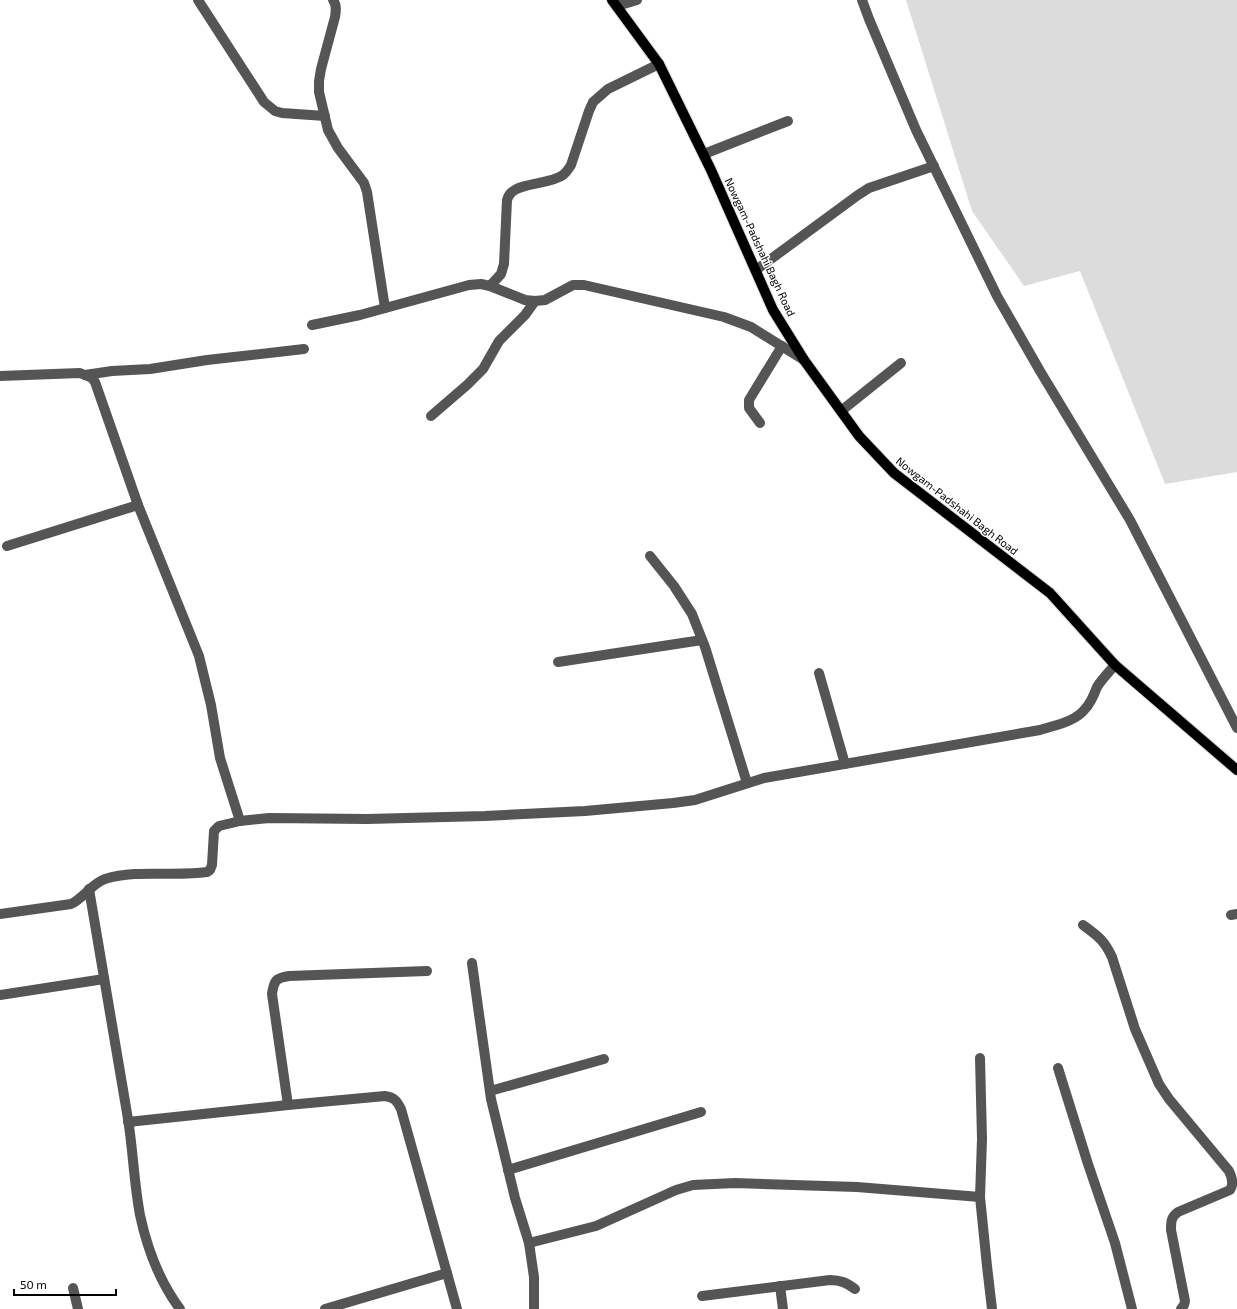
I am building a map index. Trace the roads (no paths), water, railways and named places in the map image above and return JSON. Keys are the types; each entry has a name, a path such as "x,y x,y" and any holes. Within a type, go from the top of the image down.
{"main road":[{"name":"Nowgam-Padshahi Bagh Road","path":"615,3 659,64 704,154 774,310 804,360 860,436 894,473 1050,594 1115,665 1237,770"}],"street":[{"path":"198,0 264,102 270,108 282,113 325,116"},
{"path":"333,0 336,8 335,17 321,69 319,92 328,130 338,148 364,183 367,192 385,308"},
{"path":"615,3 637,0"},
{"path":"862,0 913,123 997,296 1040,371 1130,520 1237,728"},
{"path":"490,286 501,274 504,264 507,200 509,195 516,189 556,179 567,172 571,165 593,102 608,89 659,64"},
{"path":"704,154 788,121"},
{"path":"756,270 869,188 934,166"},
{"path":"312,325 360,315 468,285 480,284 490,286 525,300 534,301 545,300 573,285 584,285 724,317 751,327 804,360"},
{"path":"431,416 483,369 499,341 525,315 534,301"},
{"path":"760,422 749,408 749,400 782,346"},
{"path":"85,375 112,371 150,369 207,360 304,349"},
{"path":"841,411 901,363"},
{"path":"0,376 80,373 92,378 95,382 138,506 199,656 211,705 220,758 240,821"},
{"path":"7,546 138,506"},
{"path":"650,556 674,586 692,614 702,640 747,783"},
{"path":"558,662 702,640"},
{"path":"0,914 71,904 80,899 89,889 104,880 125,875 207,872 210,870 212,865 214,831 219,826 240,821 269,818 367,819 585,811 695,800 764,778 1040,730 1064,723 1085,710 1098,686 1115,665"},
{"path":"819,672 845,764"},
{"path":"89,889 128,1122 140,1213 152,1254 168,1293 180,1309"},
{"path":"1083,924 1100,937 1107,946 1136,1029 1159,1084 1169,1099 1229,1171 1235,1184 1230,1190 1178,1212 1173,1215 1170,1221 1185,1301 1181,1309"},
{"path":"472,963 490,1091 508,1170 529,1243 534,1277 534,1309"},
{"path":"288,1105 272,994 275,981 289,976 427,971"},
{"path":"0,995 104,980"},
{"path":"980,1058 982,1139 980,1197 992,1309"},
{"path":"490,1091 604,1059"},
{"path":"1058,1068 1088,1164 1115,1243 1132,1309"},
{"path":"128,1122 288,1105 385,1096 390,1097 398,1102 401,1109 457,1309"},
{"path":"508,1170 702,1112"},
{"path":"529,1243 596,1226 676,1190 693,1186 735,1183 857,1187 980,1197"},
{"path":"325,1309 447,1273"},
{"path":"702,1296 837,1280 847,1282 855,1289"},
{"path":"780,1286 783,1309"},
{"path":"73,1288 78,1309"}]}
